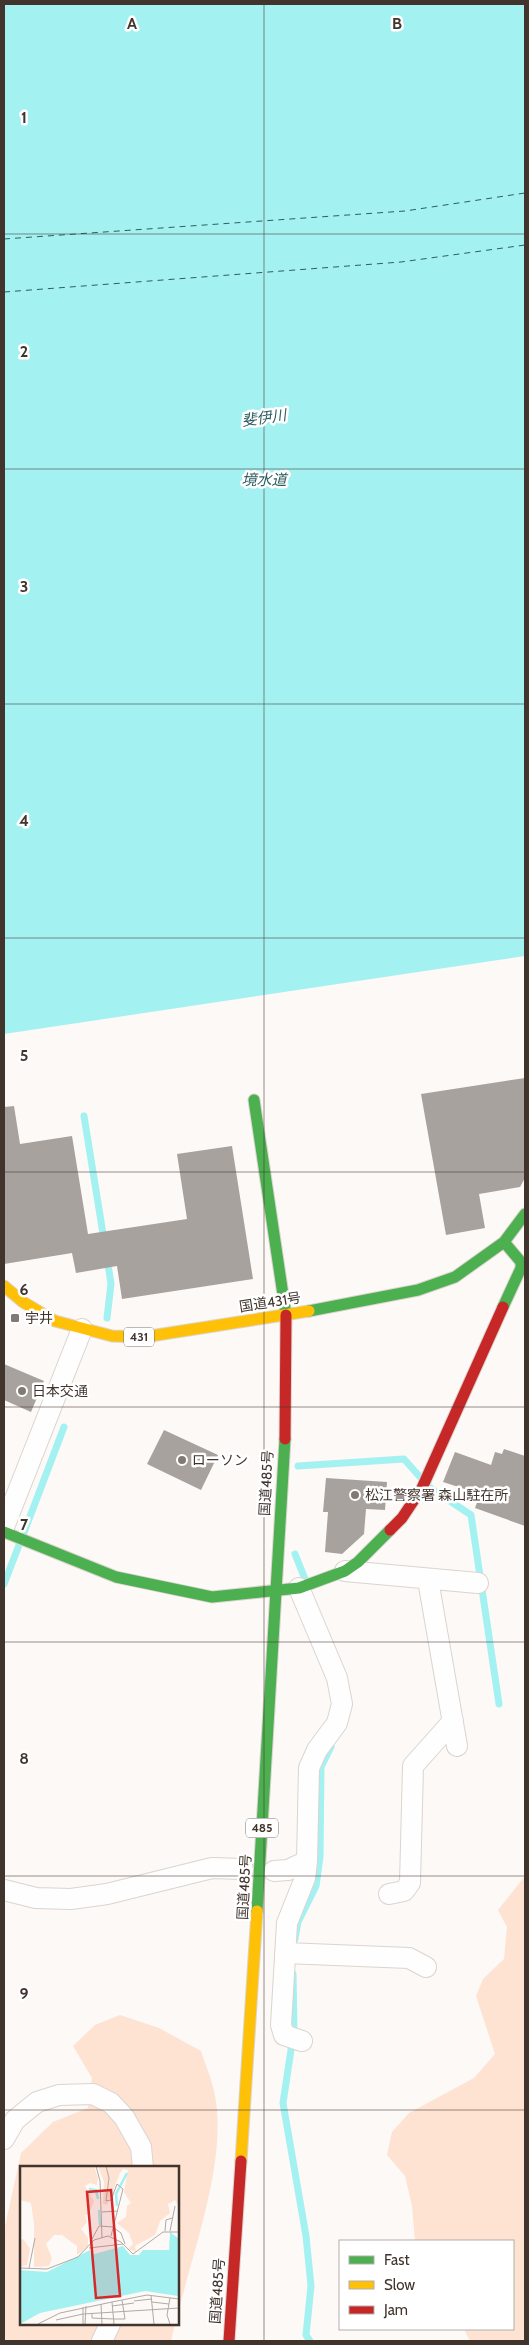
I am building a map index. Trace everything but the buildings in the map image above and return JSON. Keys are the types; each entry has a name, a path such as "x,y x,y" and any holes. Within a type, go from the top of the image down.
{"main road":[{"name":"国道485号","path":"229,2341 254,1966 287,1375 286,1315 254,1100"},
{"name":"国道431号","path":"4,1286 23,1302 55,1321 112,1336 144,1337 286,1315 418,1290 454,1277 504,1242 525,1214"},
{"path":"7,1522 29,1543 116,1577 212,1597 275,1592 303,1587 345,1571 358,1562 402,1518 422,1488 521,1268 521,1262 504,1242"}],"street":[{"path":"7,1522 82,1329"},
{"path":"345,1571 428,1580 478,1583"},
{"path":"428,1580 457,1746"},
{"path":"302,2041 284,2035 281,2025 287,1923 305,1878 309,1768 317,1750 337,1723 342,1704 337,1678 303,1587"},
{"path":"389,1894 404,1891 410,1883 413,1766 453,1721"},
{"path":"274,1871 288,1870 307,1861"},
{"path":"4,1890 36,1898 70,1899 107,1894 212,1868 243,1870"},
{"path":"285,1953 409,1958 426,1967"},
{"path":"4,2139 15,2120 37,2102 59,2095 93,2094 111,2104 124,2117 141,2147 143,2166"},
{"path":"102,2341 110,2325"}],"shaded area":[{"path":"525,1876 525,2341 470,2341 464,2330 514,2330 514,2240 415,2240 412,2206 405,2176 387,2155 392,2132 409,2113 474,2078 495,2054 476,1996 483,1979 504,1959 507,1927 498,1910"},
{"path":"120,2015 159,2028 201,2051 214,2091 217,2117 217,2145 200,2232 179,2310 179,2166 20,2166 20,2325 175,2325 171,2341 4,2341 4,2231 21,2153 53,2122 88,2108 92,2078 73,2046 95,2025"}],"water":[{"name":"境水道","path":"4,4 525,4 525,956 4,1034"}],"waterway":[{"path":"84,1116 104,1240"},
{"path":"107,1258 111,1284 107,1318"},
{"path":"23,1535 64,1427"},
{"path":"298,1466 404,1459 420,1477"},
{"path":"429,1487 471,1515 499,1704"},
{"path":"4,1584 19,1545"},
{"path":"295,1554 305,1579"},
{"path":"295,1939 298,1922 316,1886 320,1857 321,1767 331,1747"},
{"path":"293,1974 294,2030 283,2103 306,2236 311,2286 306,2335 310,2341"}],"ferry route":[{"path":"4,239 405,211 525,193"},
{"path":"4,292 401,262 525,245"}],"traffic: fast":[{"path":"254,1100 286,1315"},
{"path":"309,1311 418,1290 455,1277 504,1242 525,1214"},
{"path":"503,1307 521,1268 521,1262 504,1242"},
{"path":"257,1911 285,1439"},
{"path":"4,1532 116,1577 212,1597 299,1588 345,1571 358,1562 390,1530"}],"traffic: slow":[{"path":"4,1286 23,1302 55,1321 112,1336 144,1337 309,1311"},
{"path":"241,2161 257,1911"}],"traffic: jam":[{"path":"390,1530 402,1518 422,1488 503,1307"},
{"path":"285,1439 286,1315"},
{"path":"229,2341 241,2161"}],"place":[{"name":"宇井","path":"15,1318"},
{"name":"日本交通","path":"22,1391"},
{"name":"ローソン","path":"182,1460"},
{"name":"松江警察署 森山駐在所","path":"355,1495"}],"water label":[{"name":"斐伊川","path":"264,418"}]}
